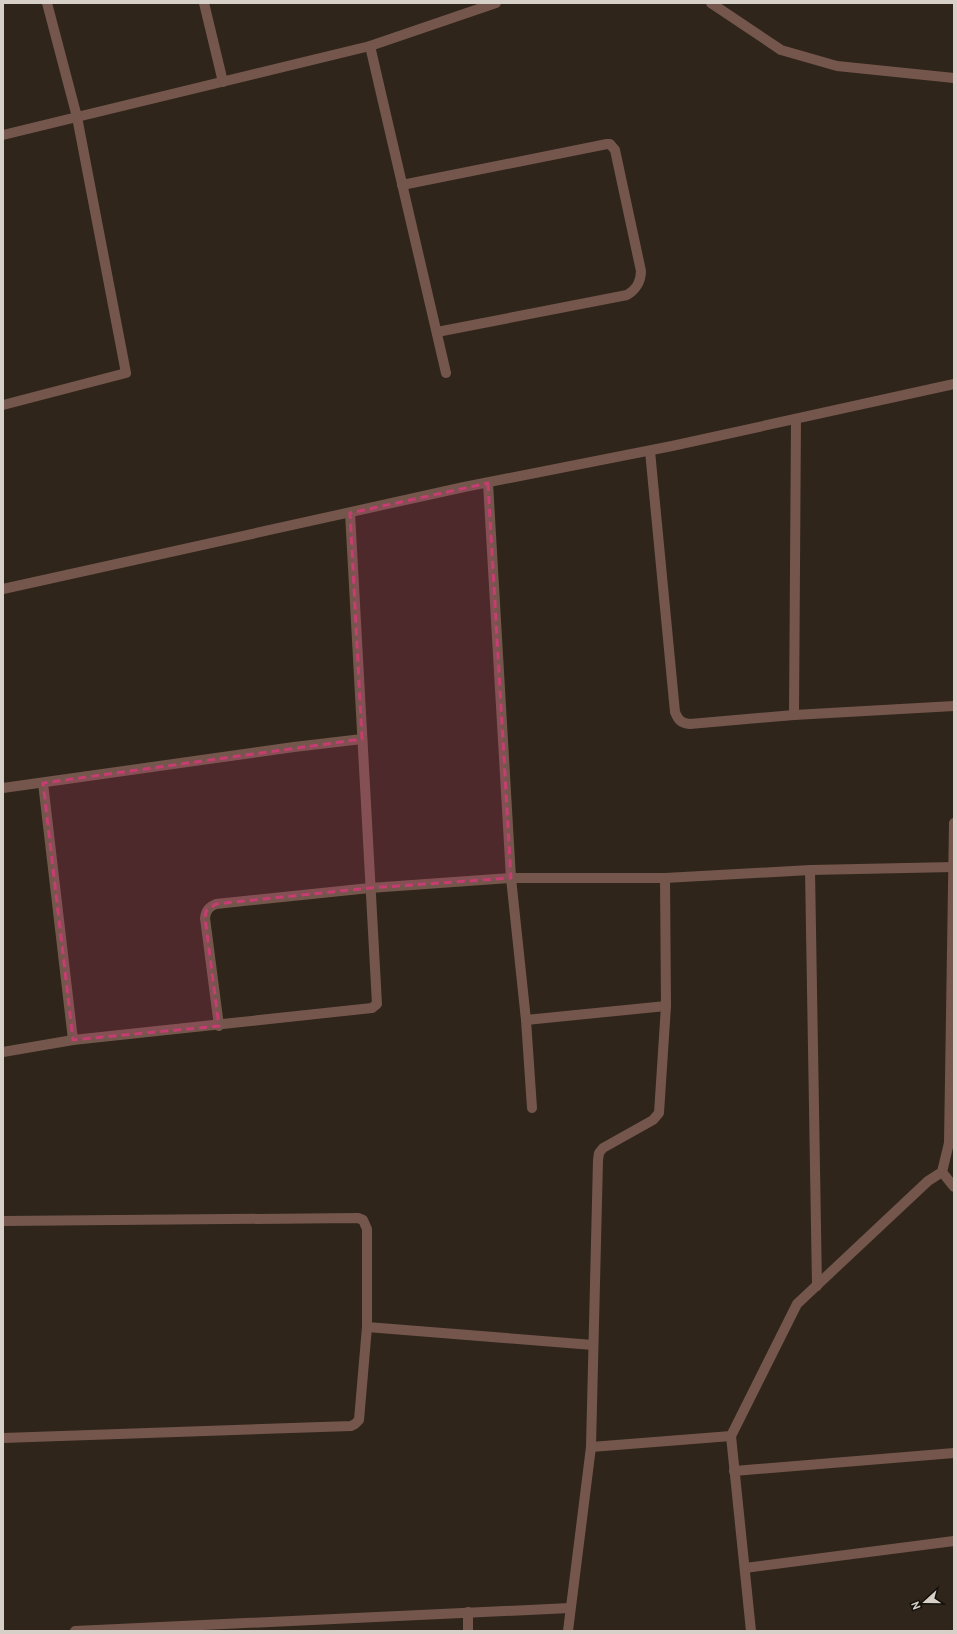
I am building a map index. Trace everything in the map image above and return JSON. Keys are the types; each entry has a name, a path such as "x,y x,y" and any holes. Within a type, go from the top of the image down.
{"street":[{"path":"3,405 126,373 77,117 47,3"},
{"path":"204,3 223,82"},
{"path":"3,136 370,46 496,3"},
{"path":"710,3 781,50 837,66 954,78"},
{"path":"370,46 446,373"},
{"path":"402,185 607,144 610,144 615,150 641,271 641,277 631,293 436,332"},
{"path":"3,589 488,483 650,451 954,384"},
{"path":"794,716 796,419"},
{"path":"650,451 675,712 678,719 683,723 690,724 954,706"},
{"path":"488,483 511,878 526,1020 532,1108"},
{"path":"3,1052 73,1040 220,1026 375,1007 378,1002 370,888 350,513"},
{"path":"3,788 294,747 362,739"},
{"path":"43,783 73,1040"},
{"path":"751,1631 730,1436 797,1304 928,1180 942,1172 950,1143 952,1085 954,824"},
{"path":"220,1026 205,918 206,911 216,904 370,888 511,878 665,878 810,870 954,867"},
{"path":"810,870 817,1286"},
{"path":"568,1631 591,1448 598,1160 599,1153 603,1148 654,1120 659,1113 666,1006 665,878"},
{"path":"526,1020 666,1006"},
{"path":"942,1172 954,1187"},
{"path":"3,1222 358,1218 363,1220 367,1229 367,1327 359,1420 355,1424 351,1426 3,1438"},
{"path":"367,1327 593,1345"},
{"path":"591,1448 730,1436"},
{"path":"734,1471 954,1453"},
{"path":"745,1568 954,1541"},
{"path":"75,1631 570,1608"},
{"path":"468,1612 468,1631"}],"highlighted area":[{"path":"488,483 511,878 370,888 216,904 206,911 205,918 219,1026 73,1040 43,783 362,739 350,513"}]}
